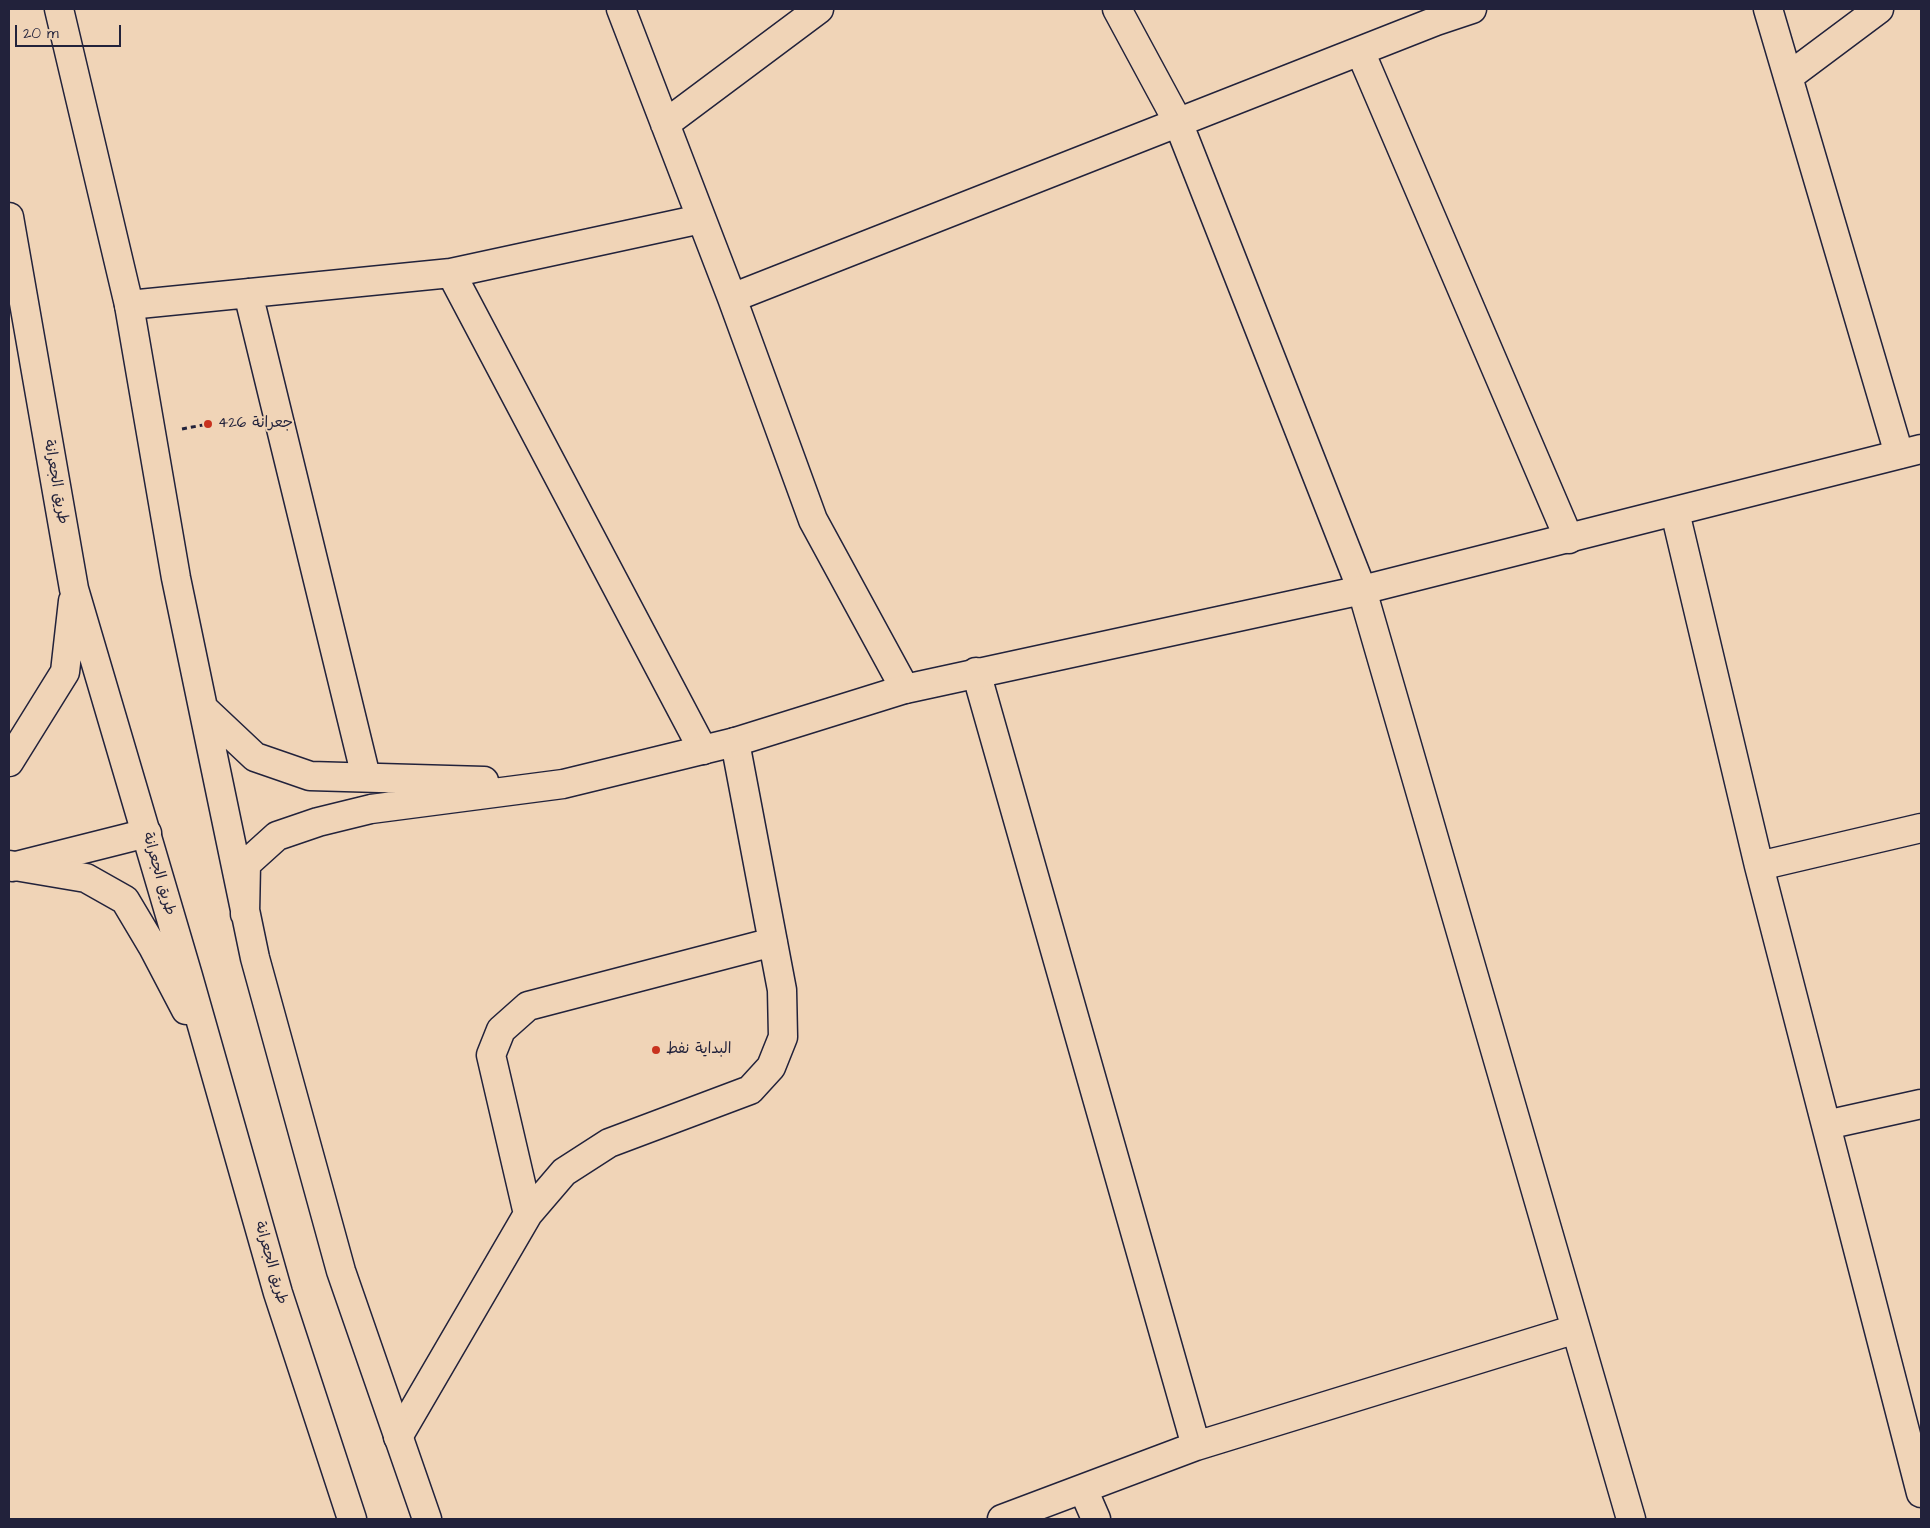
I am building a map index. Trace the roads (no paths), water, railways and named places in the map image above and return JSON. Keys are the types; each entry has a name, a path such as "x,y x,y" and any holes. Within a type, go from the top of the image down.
{"street":[{"path":"59,9 130,305 176,578 255,958 341,1272 427,1519"},
{"path":"621,9 732,298 813,520 905,689"},
{"path":"665,124 819,9"},
{"path":"1117,9 1178,122 1362,590 1631,1519"},
{"path":"732,298 1360,51 1433,15 1472,9"},
{"path":"245,914 246,864 278,836 318,822 372,809 563,784 735,742 905,689 976,672 1362,590 1910,451 1788,77 1768,9"},
{"path":"1788,77 1879,9"},
{"path":"1360,51 1569,539"},
{"name":"طريق الجعرانة","path":"9,217 74,589 147,833 278,1294 352,1519"},
{"path":"130,305 451,274 701,219"},
{"path":"451,274 703,750"},
{"path":"248,293 366,777"},
{"path":"1675,512 1759,866 1921,1493"},
{"path":"9,762 65,672 74,589"},
{"path":"976,672 1196,1446"},
{"path":"204,709 255,756 310,776 563,784"},
{"path":"398,1437 528,1214 564,1172 609,1143 750,1090 771,1067 783,1037 782,990 735,742"},
{"path":"1759,866 1921,828"},
{"path":"12,866 147,833"},
{"path":"12,866 86,878 125,900 153,947 212,1060"},
{"path":"528,1214 491,1055 501,1030 528,1006 773,942"},
{"path":"1826,1125 1921,1104"},
{"path":"1002,1519 1196,1446 1576,1329"},
{"path":"1083,1489 1096,1519"}],"place":[{"name":"جعرانة 426","path":"208,424"},
{"name":"البداية نفط","path":"656,1050"}]}
